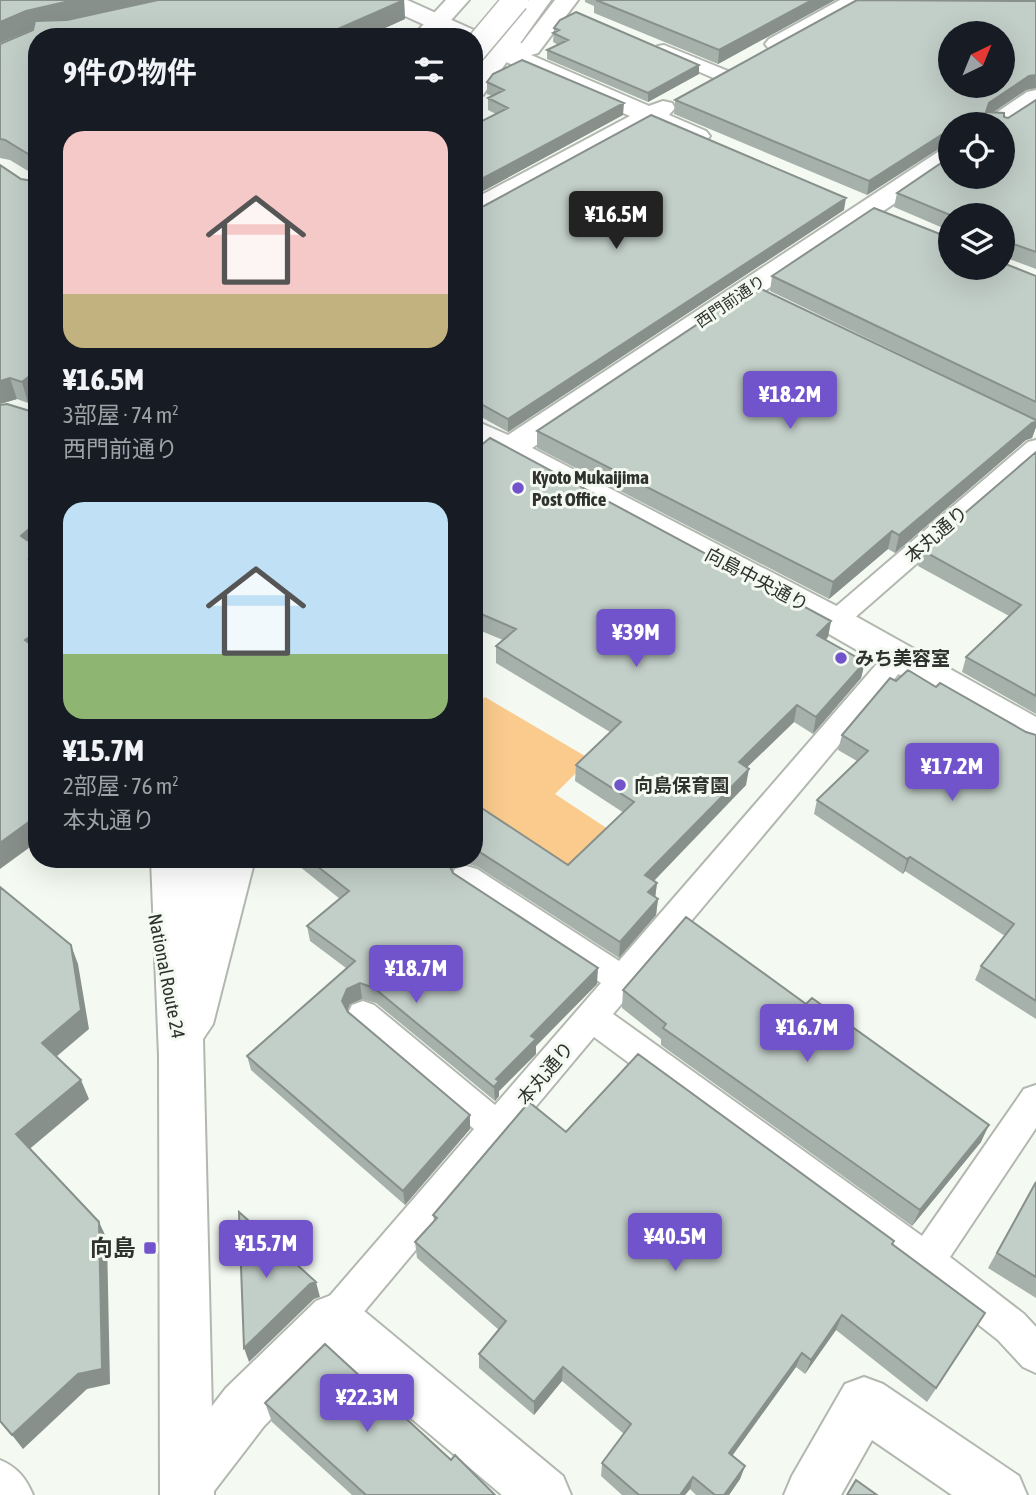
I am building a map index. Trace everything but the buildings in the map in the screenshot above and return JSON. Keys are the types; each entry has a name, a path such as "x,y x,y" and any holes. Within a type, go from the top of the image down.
{"main road":[{"path":"390,0 429,28"},
{"path":"431,28 458,0"},
{"path":"464,28 489,0"},
{"path":"483,39 516,0"},
{"path":"483,205 857,0"},
{"path":"483,77 501,51 560,5"},
{"path":"483,43 722,147"},
{"path":"1014,112 1036,97"},
{"name":"西門前通り","path":"510,448 760,296 868,209 938,163"},
{"name":"向島中央通り","path":"483,434 835,621 1036,735"},
{"name":"National Route 24","path":"147,868 182,1056"},
{"path":"172,868 182,1056 183,1491"},
{"path":"182,1056 203,868"},
{"name":"National Route 24","path":"182,1056 233,868"},
{"path":"334,1319 544,1495"},
{"name":"本丸通り","path":"183,1491 245,1408 334,1319"},
{"path":"811,1495 864,1403 1000,1495"}],"lane":[{"path":"648,44 722,75"},
{"name":"本丸通り","path":"835,621 1036,447"},
{"name":"本丸通り","path":"334,1319 897,658"},
{"path":"466,878 622,980"},
{"path":"363,1015 498,1129"},
{"path":"592,1017 926,1261 1011,1327 1036,1354"},
{"path":"926,1261 1036,1100"},
{"path":"0,1480 13,1495"}],"shaded area":[{"path":"485,697 590,759 555,794 611,831 566,871 483,817"}],"place":[{"name":"Kyoto Mukaijima Post Office","path":"518,488"},
{"name":"みち美容室","path":"841,658"},
{"name":"向島保育園","path":"620,785"},
{"name":"向島","path":"150,1248"}]}
